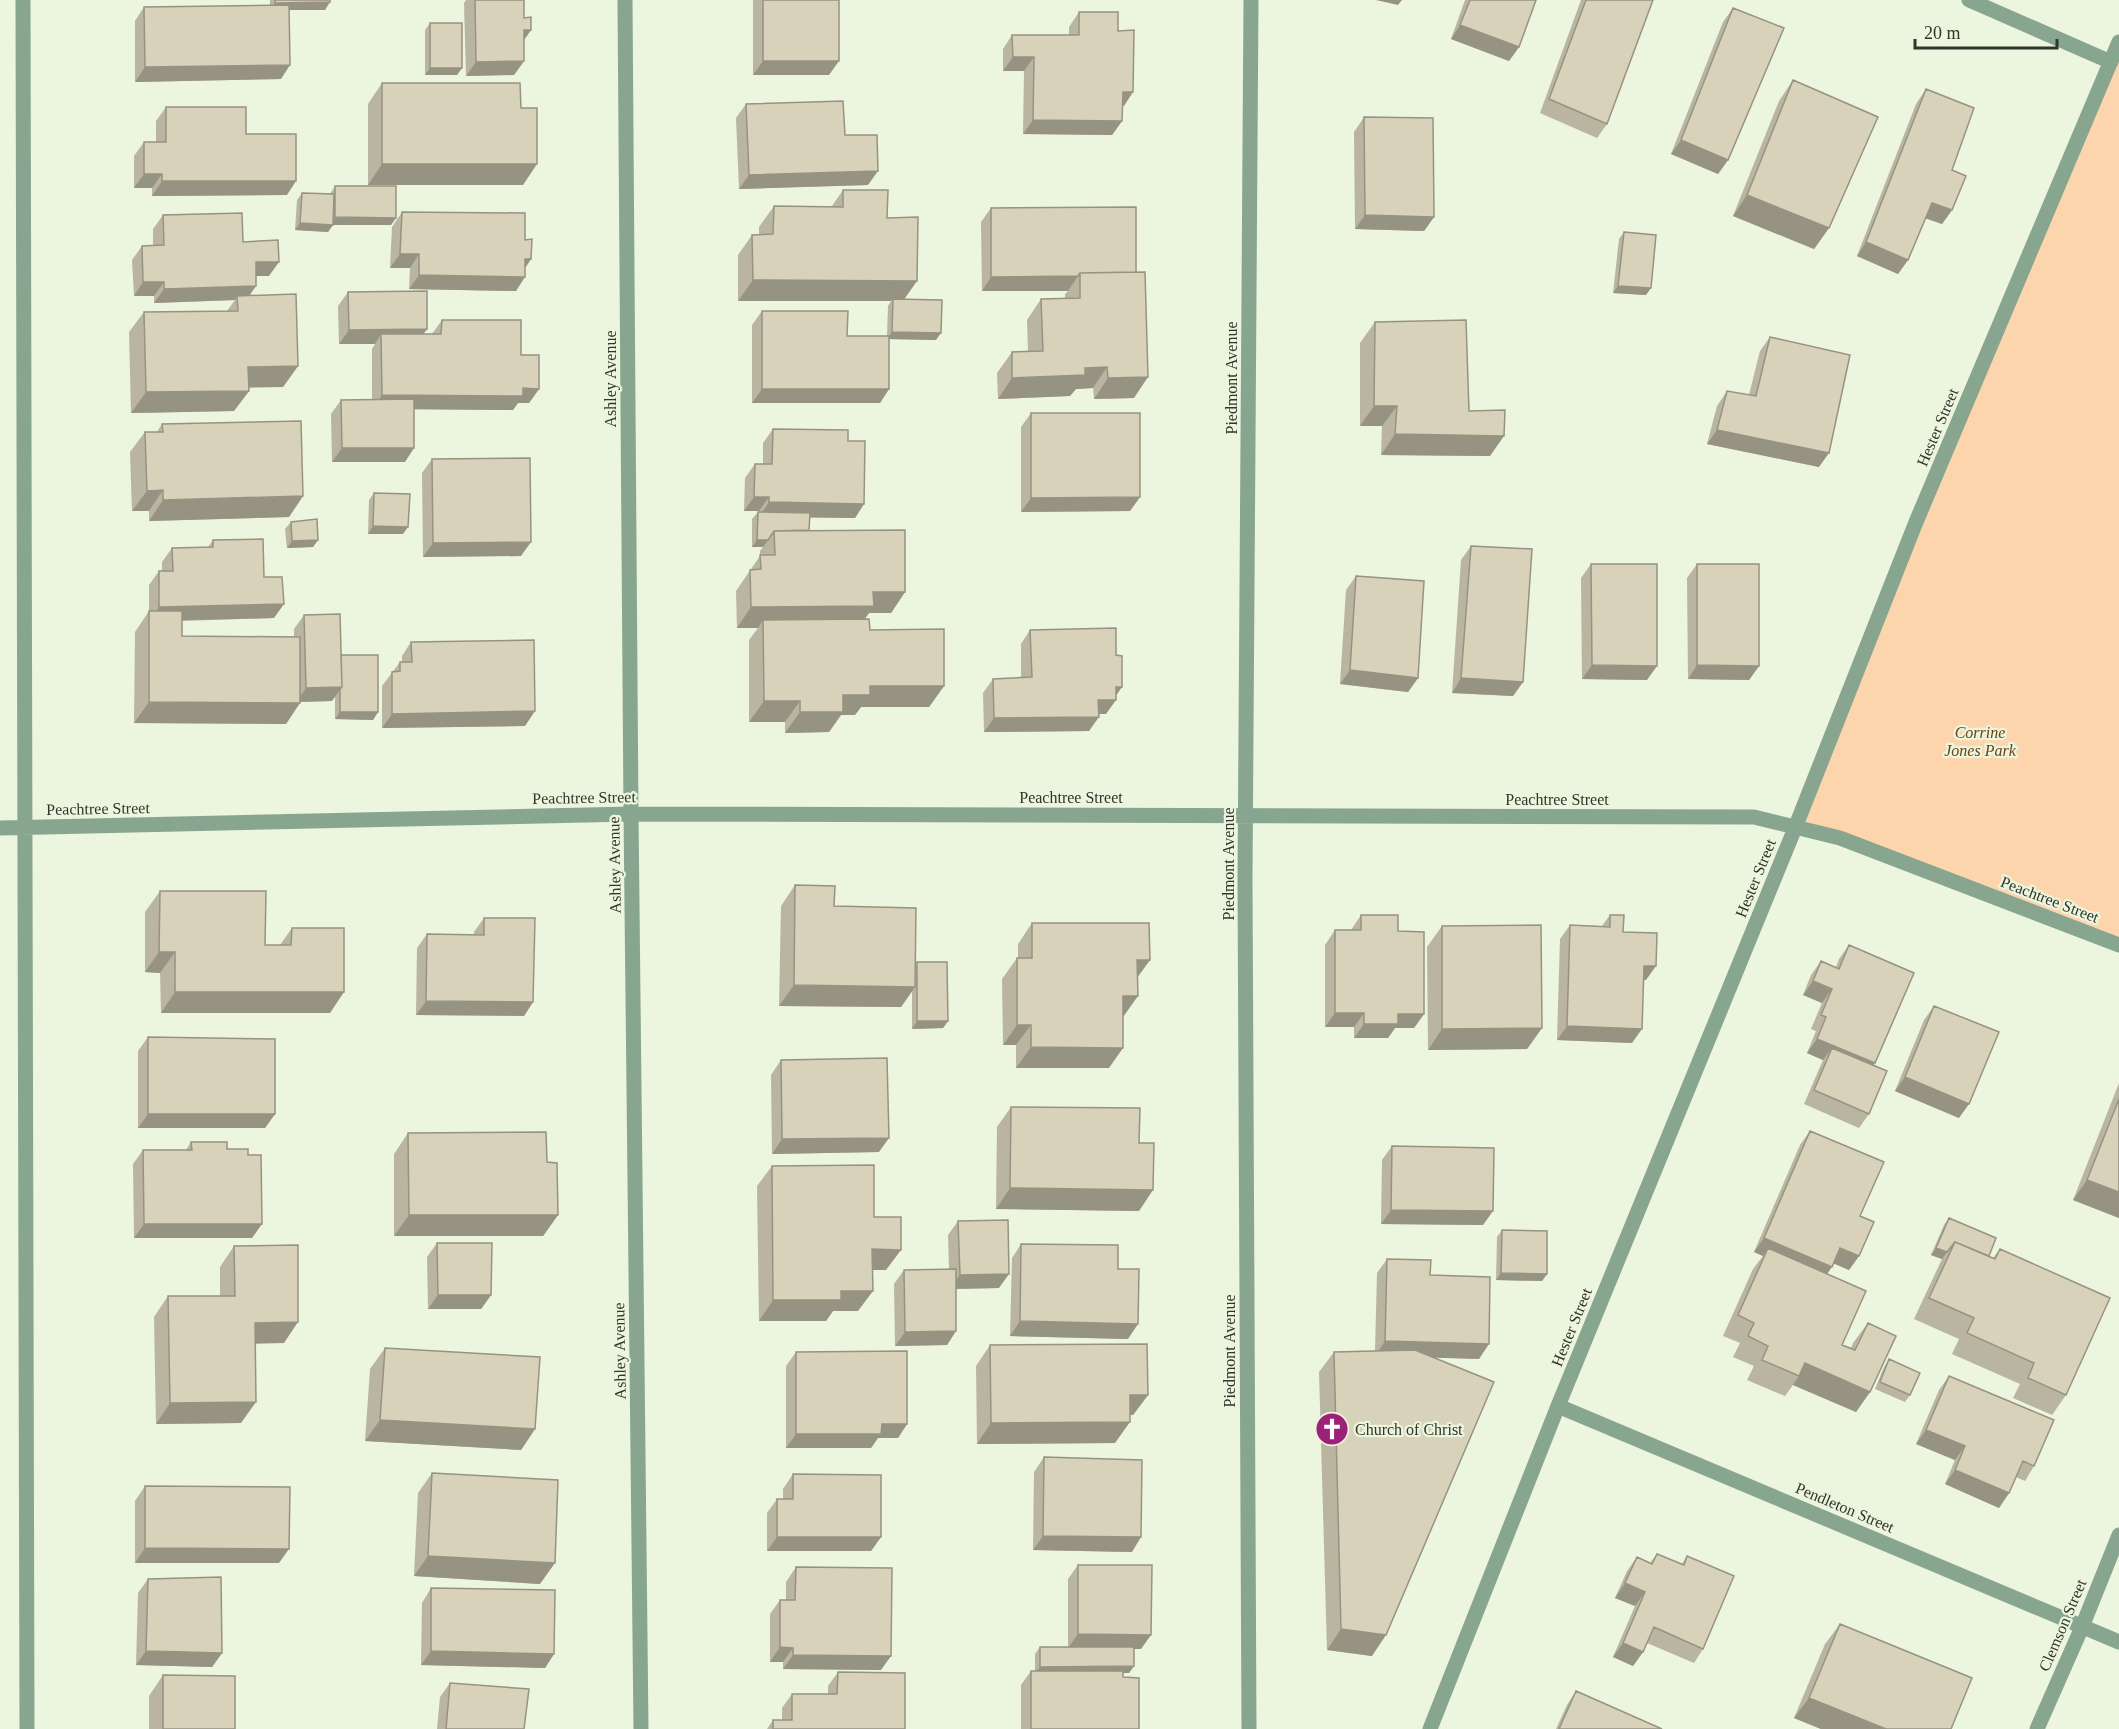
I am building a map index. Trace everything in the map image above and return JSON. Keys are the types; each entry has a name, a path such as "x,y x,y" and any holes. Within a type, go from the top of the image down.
{"street":[{"path":"23,0 27,1729"},
{"name":"Ashley Avenue","path":"625,0 641,1729"},
{"name":"Piedmont Avenue","path":"1249,1729 1246,816 1251,0"},
{"path":"1969,0 2111,62"},
{"name":"Hester Street","path":"1430,1729 1558,1406 1795,828 1916,522 2119,42"},
{"name":"Peachtree Street","path":"0,828 631,814 1754,818 1840,838 2119,945"},
{"name":"Pendleton Street","path":"1558,1406 2119,1642"},
{"name":"Clemson Street","path":"2037,1729 2119,1535"}],"green space":[{"name":"Corrine Jones Park","path":"2119,34 2119,945 1795,828"}],"building":[{"path":"275,0 330,0 330,2 275,3"},
{"path":"475,0 524,0 524,18 531,17 531,30 524,30 524,61 476,62"},
{"path":"763,0 839,0 839,61 763,61"},
{"path":"1470,0 1536,0 1519,47 1460,25"},
{"path":"1586,0 1653,0 1607,124 1549,99"},
{"path":"289,5 290,65 145,67 144,7"},
{"path":"1733,8 1784,28 1728,160 1681,140"},
{"path":"1079,12 1118,12 1118,31 1134,30 1133,92 1123,92 1122,121 1033,120 1034,57 1013,57 1012,35 1079,35"},
{"path":"430,23 462,23 462,68 430,68"},
{"path":"1793,80 1878,117 1829,228 1747,195"},
{"path":"382,83 520,83 521,108 537,108 537,164 382,164"},
{"path":"1926,89 1974,108 1952,170 1966,176 1952,210 1932,203 1908,260 1866,242"},
{"path":"843,101 845,135 877,135 878,171 749,175 746,104"},
{"path":"166,107 246,107 246,134 296,134 296,181 162,181 162,174 144,174 144,142 166,142"},
{"path":"1364,117 1433,118 1434,217 1365,215"},
{"path":"335,186 396,186 396,218 335,217"},
{"path":"843,190 888,190 887,218 918,217 917,281 753,280 752,235 773,234 774,206 843,207"},
{"path":"302,193 334,194 333,225 300,223"},
{"path":"1136,207 1136,272 1080,273 1078,276 991,277 991,208"},
{"path":"402,212 525,213 525,240 532,239 531,259 525,259 525,277 419,275 419,254 400,254"},
{"path":"242,213 243,242 278,240 279,262 256,262 256,286 164,289 164,282 143,282 142,246 164,245 163,215"},
{"path":"1624,232 1656,235 1651,288 1618,286"},
{"path":"1145,272 1148,377 1108,378 1107,367 1085,368 1085,375 1012,378 1012,352 1043,351 1041,299 1080,298 1080,273"},
{"path":"427,291 427,329 349,330 348,292"},
{"path":"296,294 298,366 248,367 249,391 146,392 144,312 238,311 237,296"},
{"path":"893,299 942,300 941,333 892,332"},
{"path":"762,311 848,311 847,336 889,336 889,389 762,389"},
{"path":"442,320 521,320 521,355 539,355 539,389 523,388 523,396 382,395 381,334 441,334"},
{"path":"1466,320 1469,411 1505,410 1504,436 1395,434 1397,406 1374,406 1375,322"},
{"path":"1770,337 1850,355 1829,453 1717,430 1727,391 1756,396"},
{"path":"414,399 414,448 342,448 341,400"},
{"path":"1031,413 1140,413 1140,497 1031,498"},
{"path":"301,421 303,496 163,500 163,490 147,491 145,432 163,432 162,424"},
{"path":"773,429 848,430 848,441 865,441 864,504 769,502 769,497 754,497 755,464 772,464"},
{"path":"530,458 531,542 433,543 432,459"},
{"path":"374,493 410,494 408,527 373,526"},
{"path":"758,512 810,513 809,530 774,531 768,540 757,540"},
{"path":"317,519 318,540 292,541 291,522"},
{"path":"905,530 905,592 873,592 874,606 751,607 750,570 761,569 760,555 775,555 774,531"},
{"path":"263,539 264,577 282,577 284,604 159,607 159,571 173,571 172,548 213,547 213,540"},
{"path":"1471,546 1532,549 1523,682 1461,678"},
{"path":"1591,564 1657,564 1657,666 1592,665"},
{"path":"1697,564 1759,564 1759,666 1697,665"},
{"path":"1356,576 1424,581 1418,678 1350,670"},
{"path":"149,611 182,611 182,636 300,637 300,703 149,702"},
{"path":"340,614 342,687 306,688 304,615"},
{"path":"869,619 870,630 944,629 944,686 870,686 870,695 843,695 843,712 800,712 800,701 764,701 763,620"},
{"path":"1116,628 1116,655 1122,656 1122,687 1116,687 1116,700 1098,700 1099,717 994,718 993,679 1032,677 1030,630"},
{"path":"534,640 535,711 392,714 392,672 400,671 400,662 412,662 411,642"},
{"path":"341,655 378,655 378,712 340,712"},
{"path":"795,885 835,886 834,906 916,908 915,987 794,985"},
{"path":"160,891 266,891 265,945 291,945 292,928 344,928 344,992 175,992 175,952 159,952"},
{"path":"1361,915 1398,915 1398,931 1424,932 1424,1014 1398,1014 1398,1024 1364,1024 1364,1013 1335,1013 1335,930 1361,930"},
{"path":"1610,915 1624,915 1623,932 1657,933 1656,966 1644,966 1642,1029 1567,1026 1570,925 1610,927"},
{"path":"484,918 535,918 533,1002 426,1001 427,934 484,935"},
{"path":"1032,923 1149,923 1150,960 1137,960 1138,996 1123,996 1123,1048 1031,1047 1031,1025 1017,1025 1017,958 1032,958"},
{"path":"1541,925 1542,1028 1442,1029 1442,926"},
{"path":"1849,945 1914,973 1875,1063 1817,1039 1826,1017 1821,1015 1832,989 1813,981 1821,961 1839,969"},
{"path":"917,962 947,962 948,1021 917,1021"},
{"path":"1934,1006 1999,1032 1969,1104 1905,1077"},
{"path":"148,1037 275,1039 275,1114 148,1114"},
{"path":"1832,1048 1887,1071 1869,1114 1814,1090"},
{"path":"887,1058 889,1138 782,1139 781,1060"},
{"path":"2119,1099 2119,1192 2087,1180"},
{"path":"1011,1107 1140,1108 1139,1143 1154,1143 1153,1190 1010,1188"},
{"path":"1810,1131 1884,1162 1860,1216 1874,1222 1859,1256 1840,1248 1832,1267 1764,1238"},
{"path":"546,1132 547,1162 557,1163 558,1215 409,1215 408,1133"},
{"path":"191,1142 227,1142 227,1149 248,1149 248,1155 261,1155 262,1224 144,1224 143,1150 192,1150"},
{"path":"1392,1146 1494,1148 1493,1211 1391,1210"},
{"path":"874,1165 874,1217 901,1217 901,1250 872,1249 873,1291 841,1291 841,1300 773,1300 772,1166"},
{"path":"1949,1218 1996,1238 1989,1256 1955,1242 1947,1252 1936,1248"},
{"path":"1008,1220 1009,1274 960,1275 958,1221"},
{"path":"1502,1230 1547,1231 1547,1274 1501,1273"},
{"path":"1955,1242 1995,1259 2000,1249 2110,1298 2066,1395 2028,1378 2034,1363 1967,1333 1974,1318 1929,1298"},
{"path":"437,1243 492,1243 491,1295 438,1295"},
{"path":"1021,1244 1118,1245 1118,1269 1139,1269 1138,1324 1020,1321"},
{"path":"298,1245 298,1322 255,1323 256,1402 170,1403 168,1296 235,1296 234,1246"},
{"path":"1768,1248 1866,1291 1842,1345 1855,1350 1868,1323 1896,1336 1870,1392 1805,1363 1799,1376 1762,1360 1768,1346 1748,1336 1754,1323 1738,1315"},
{"path":"1387,1259 1431,1260 1430,1275 1490,1277 1489,1344 1385,1341"},
{"path":"956,1269 956,1331 905,1332 904,1270"},
{"path":"1147,1344 1148,1395 1130,1395 1130,1422 991,1423 990,1345"},
{"path":"385,1348 540,1357 535,1429 380,1420"},
{"path":"1415,1350 1494,1382 1386,1635 1341,1629 1334,1352"},
{"path":"907,1351 907,1424 882,1424 881,1434 796,1434 796,1352"},
{"path":"1889,1359 1920,1373 1910,1395 1880,1382"},
{"path":"1949,1376 2054,1420 2034,1466 2023,1461 2009,1493 1955,1470 1965,1446 1926,1430"},
{"path":"1044,1457 1142,1460 1141,1537 1043,1536"},
{"path":"432,1473 558,1480 555,1563 428,1556"},
{"path":"793,1474 881,1475 881,1537 777,1537 777,1499 793,1499"},
{"path":"145,1486 290,1487 289,1549 145,1548"},
{"path":"1657,1554 1684,1565 1687,1556 1734,1576 1703,1649 1654,1627 1643,1652 1623,1643 1645,1592 1625,1583 1637,1557 1652,1564"},
{"path":"1078,1565 1152,1565 1151,1635 1078,1634"},
{"path":"796,1567 892,1568 891,1656 793,1655 793,1648 780,1647 780,1600 795,1600"},
{"path":"221,1577 222,1653 146,1651 148,1579"},
{"path":"431,1588 555,1590 554,1654 431,1651"},
{"path":"1840,1624 1972,1678 1951,1729 1886,1729 1809,1698"},
{"path":"1040,1647 1134,1647 1134,1666 1040,1667"},
{"path":"1031,1671 1123,1671 1123,1677 1139,1678 1139,1729 1031,1729"},
{"path":"838,1672 905,1673 905,1729 773,1729 773,1720 792,1720 792,1694 837,1694"},
{"path":"163,1675 235,1676 235,1729 163,1729"},
{"path":"450,1683 529,1689 524,1729 446,1729"},
{"path":"1576,1691 1662,1729 1559,1729"}],"place":[{"name":"Church of Christ","path":"1332,1429"}]}
